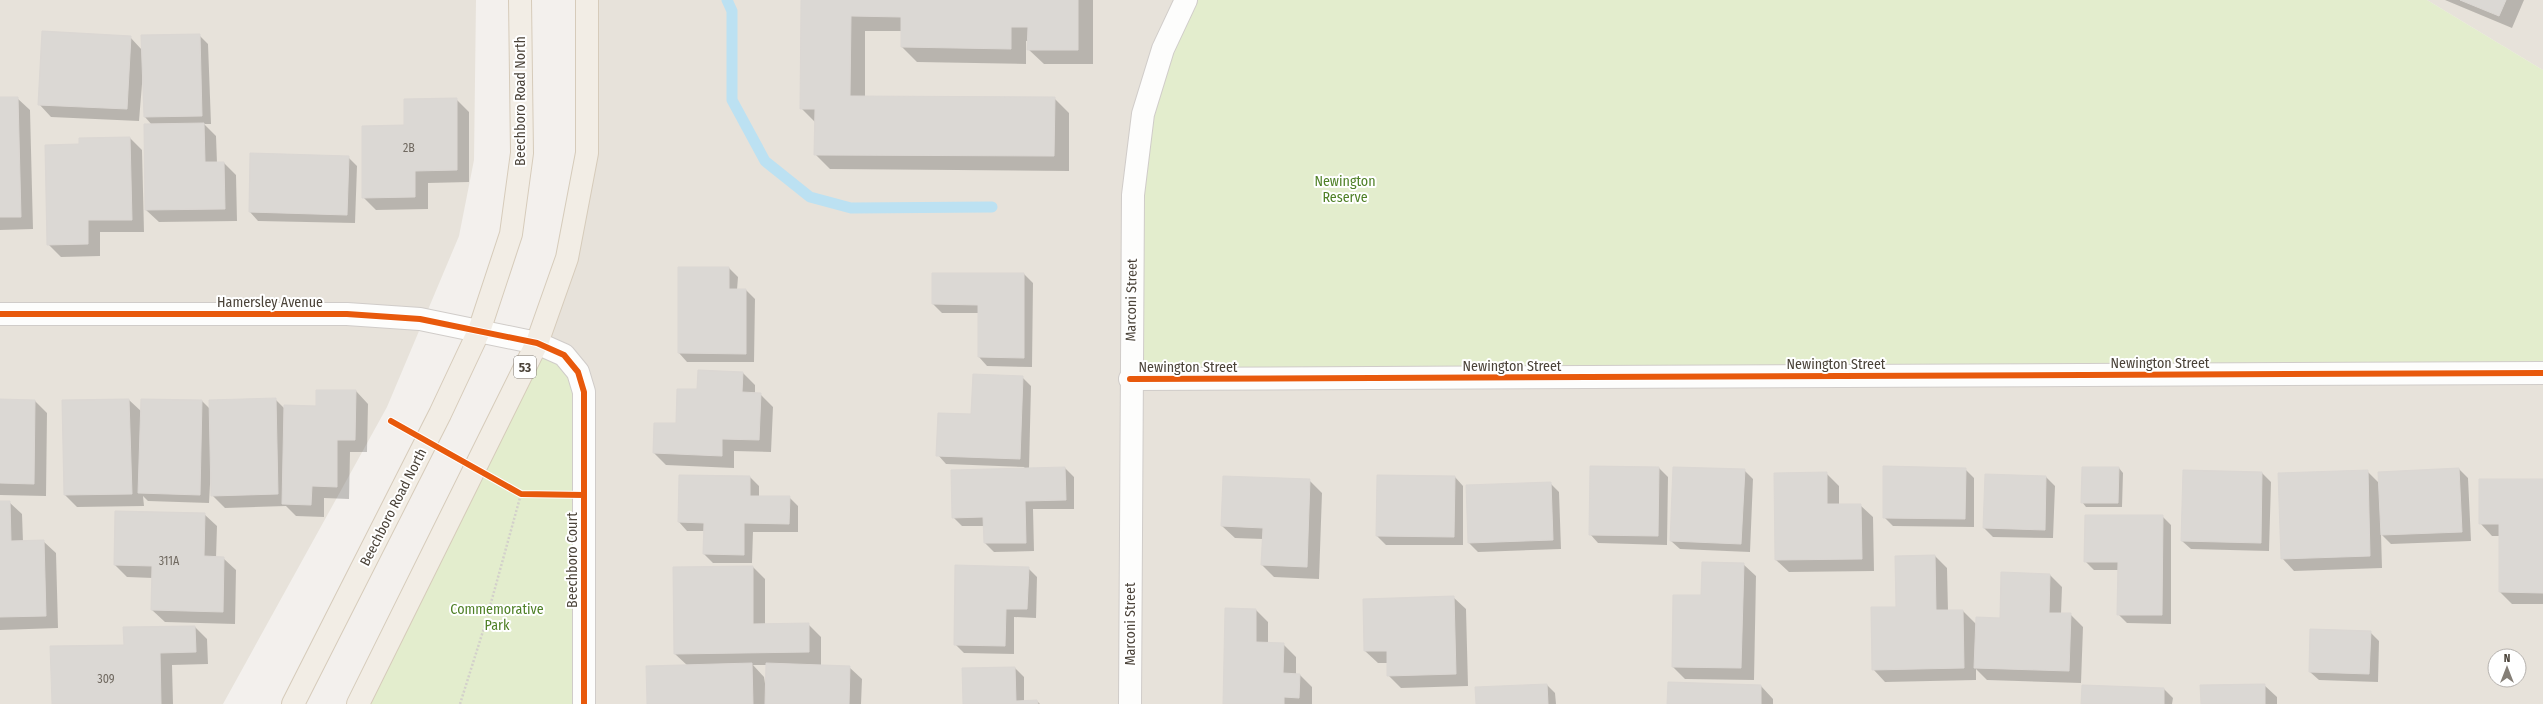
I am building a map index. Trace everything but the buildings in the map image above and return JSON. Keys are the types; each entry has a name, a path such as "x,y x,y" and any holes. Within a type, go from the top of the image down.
{"main road":[{"name":"Beechboro Road North","path":"293,704 440,414 479,331 511,234 522,153 520,0"},
{"name":"53","path":"358,704 537,344 567,258 586,153 587,0"}],"street":[{"name":"Marconi Street","path":"1130,704 1130,379 1132,195 1144,114 1163,49 1186,0"},
{"name":"Hamersley Avenue","path":"0,314 347,314 420,319 537,344"},
{"name":"Beechboro Court","path":"537,344 564,355 578,372 584,392 584,704"},
{"name":"Newington Street","path":"1130,379 2543,373"}],"path":[{"path":"475,468 521,494 529,494"},
{"path":"460,704 484,628 521,494"}],"shaded area":[{"path":"0,0 476,0 474,160 459,236 387,407 223,704 0,704"},
{"path":"587,0 1186,0 2543,373 2543,704 584,704 537,343 587,153"},
{"path":"2427,0 2543,0 2543,70"}],"green space":[{"name":"Newington Reserve","path":"1186,0 2427,0 2543,70 2543,373 1130,379 1138,148"},
{"name":"Commemorative Park","path":"537,343 578,372 584,704 358,704"}],"waterway":[{"path":"727,0 732,11 732,100 765,161 810,197 851,208 992,207"}],"cycle path":[{"path":"0,314 347,314 420,319 537,343 564,355 578,372 584,392 584,704"},
{"path":"1130,379 2543,373"},
{"path":"391,421 521,494 584,495"}]}
